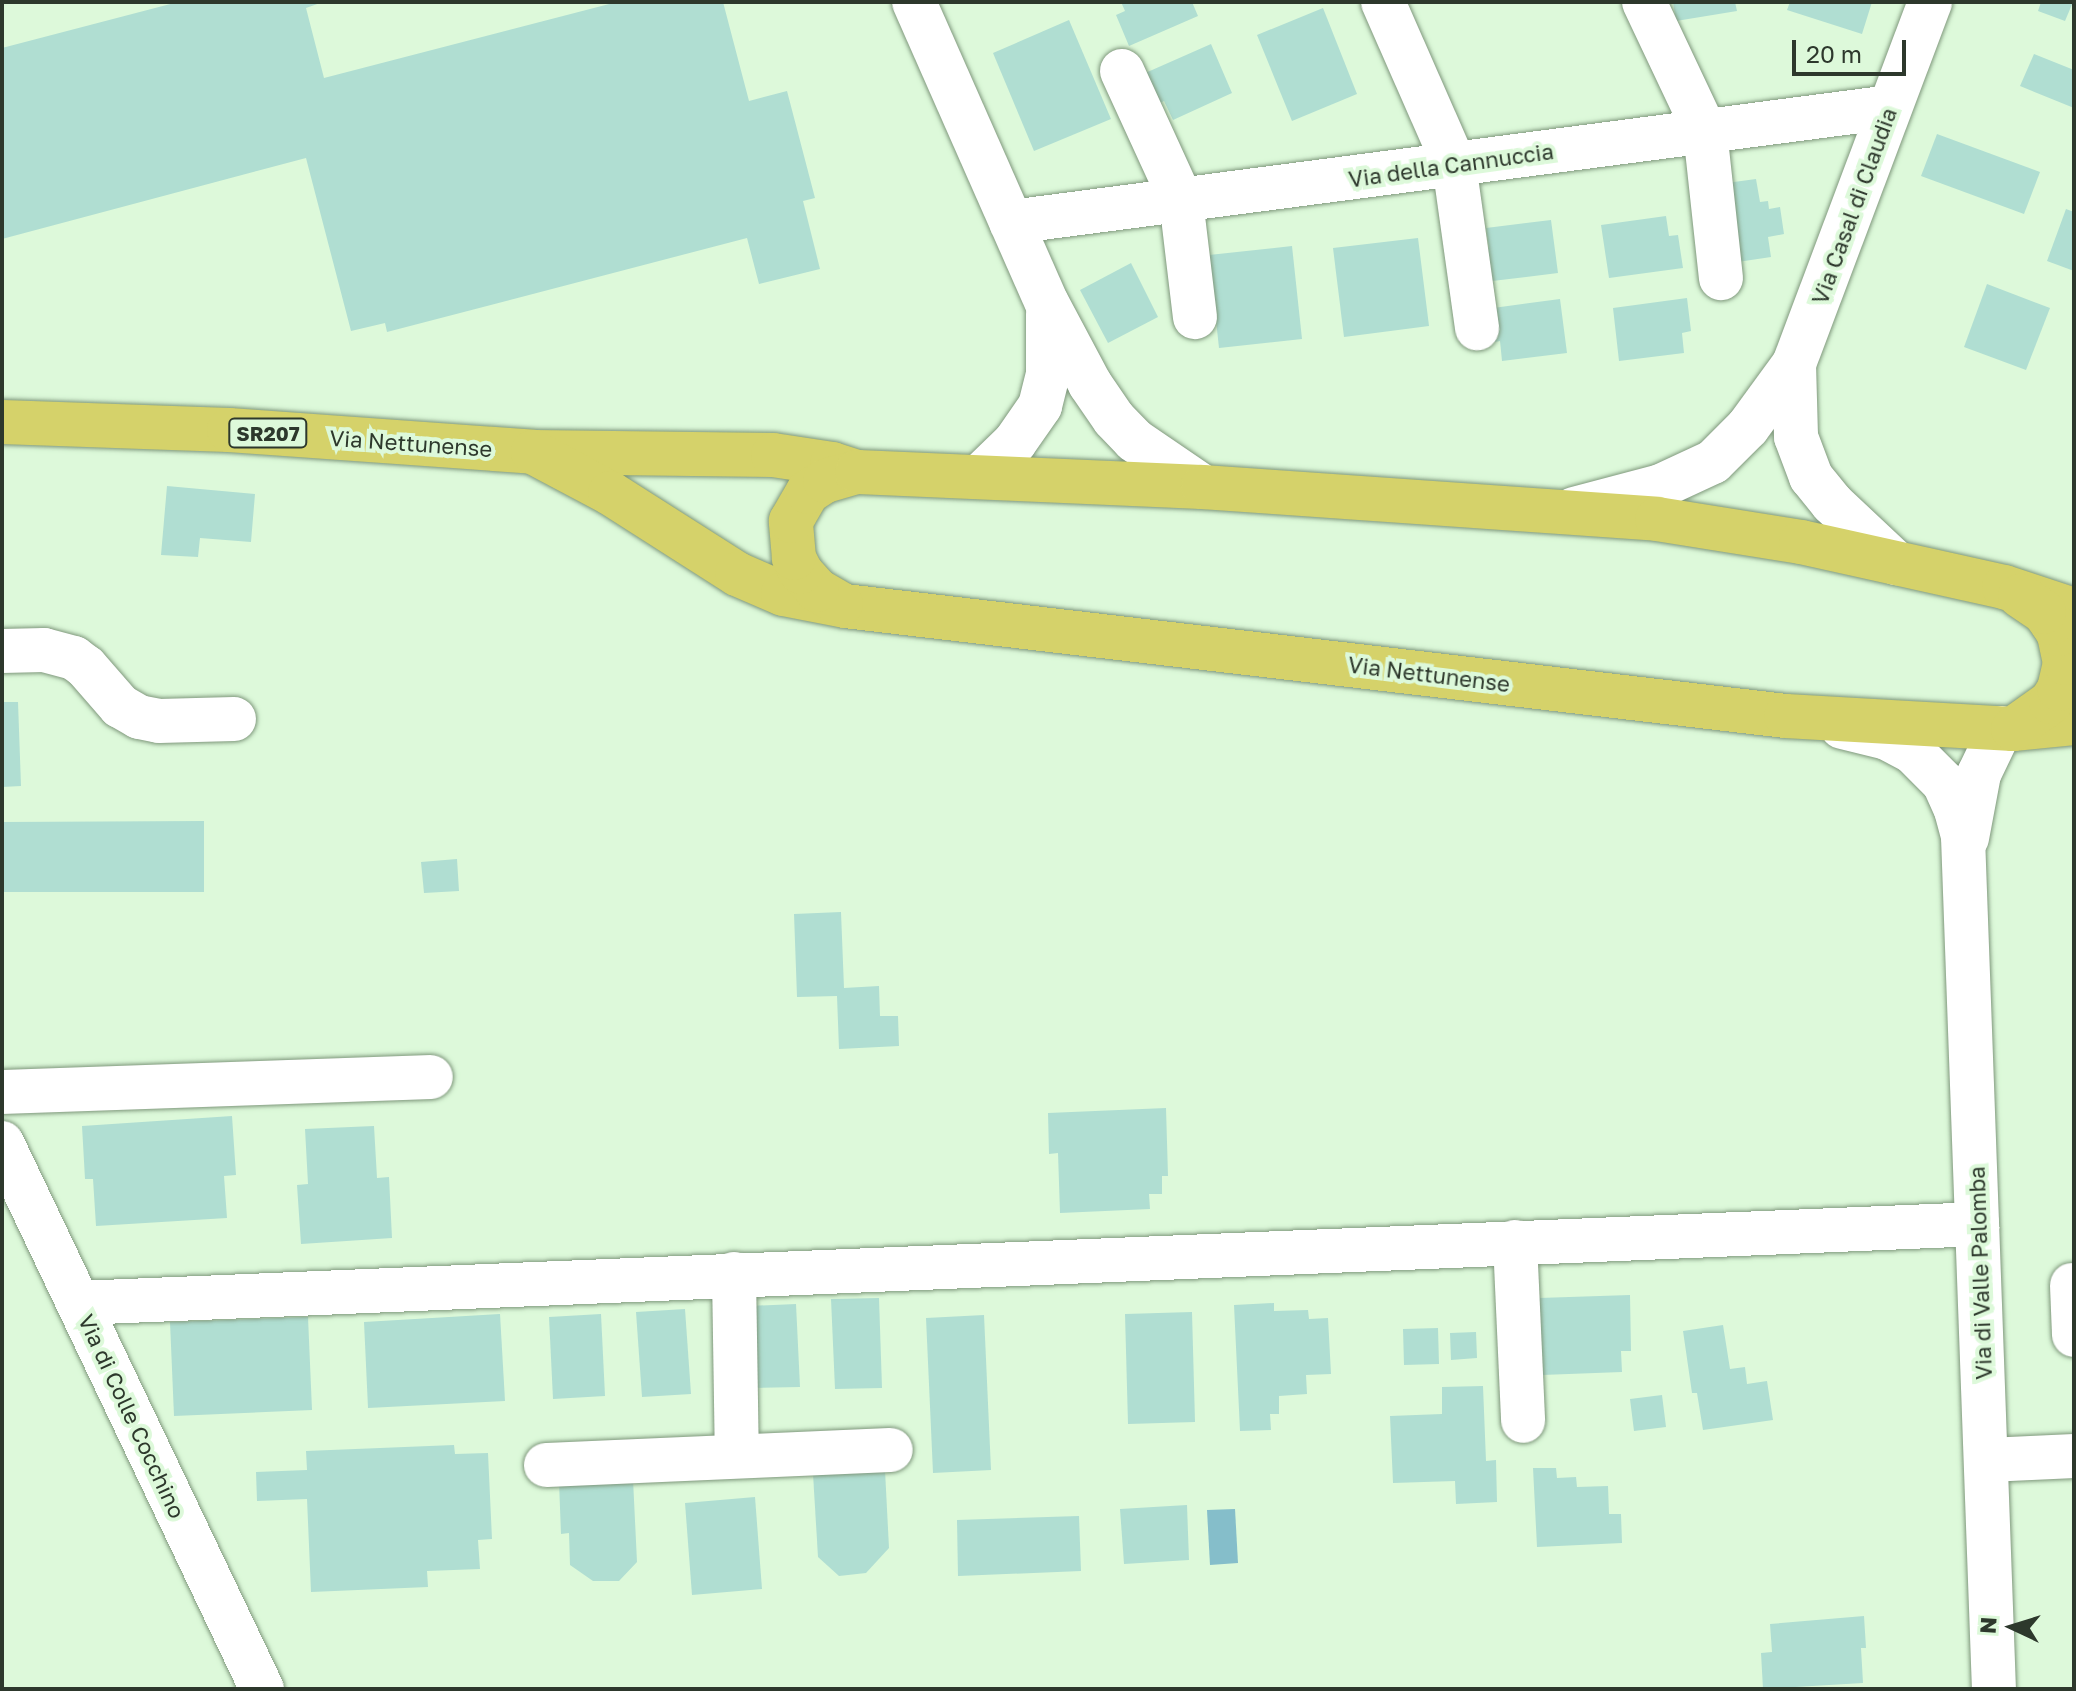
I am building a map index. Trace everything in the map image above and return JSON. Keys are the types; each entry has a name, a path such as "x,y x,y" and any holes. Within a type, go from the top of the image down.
{"main road":[{"name":"Via Nettunense","path":"2,422 229,430 533,452 773,455 832,464 857,472 1203,487 1564,511 1713,526 2004,587 2074,610"},
{"name":"Via Nettunense","path":"533,452 610,493 737,574 783,594 845,606 1786,716 2007,728 2074,723"},
{"name":"Via Nettunense","path":"845,606 817,590 801,572 794,558 791,521 808,492 825,481 857,472"},
{"name":"Via Nettunense","path":"2004,587 2044,612 2059,634 2065,663 2059,689 2051,702 2007,728"}],"street":[{"path":"914,2 1047,303 1090,384 1114,419 1134,440 1203,487"},
{"path":"1383,2 1454,164 1477,328"},
{"path":"1644,2 1705,131 1721,278"},
{"name":"Via Casal di Claudia","path":"1564,511 1634,495 1713,462 1742,435 1794,364 1930,2"},
{"path":"1122,71 1181,200 1195,317"},
{"name":"Via della Cannuccia","path":"1011,222 1890,107"},
{"path":"981,475 1024,430 1045,392 1050,336 1047,303"},
{"name":"Via Casal di Claudia","path":"1794,364 1794,425 1799,450 1811,477 1832,503 1896,563"},
{"path":"2,651 44,650 74,658 92,673 120,706 139,717 159,721 234,719"},
{"name":"Via di Valle Palomba","path":"1786,716 1872,734 1913,752 1948,791 1956,810 1965,856 1994,1689"},
{"name":"Via di Valle Palomba","path":"1965,856 1975,786 1984,760 2007,728"},
{"path":"2,1092 431,1077"},
{"name":"Via di Colle Cocchino","path":"2,1143 262,1689"},
{"path":"79,1303 1977,1224"},
{"path":"1515,1242 1523,1421"},
{"path":"734,1274 737,1456"},
{"path":"2072,1285 2074,1335"},
{"path":"546,1465 891,1450"},
{"path":"1988,1460 2074,1456"}],"water":[{"path":"1235,1509 1238,1563 1210,1565 1207,1510"}],"building":[{"path":"178,2 323,2 306,8 324,78 617,2 723,2 749,101 787,91 815,198 803,201 820,269 759,284 747,238 387,332 385,323 351,331 306,158 2,239 2,48"},
{"path":"1121,2 1192,2 1198,16 1129,46 1116,15 1125,11"},
{"path":"1673,2 1735,2 1737,11 1676,21"},
{"path":"1790,2 1872,2 1862,34 1787,10"},
{"path":"2041,2 2073,2 2065,21 2038,11"},
{"path":"1323,8 1357,94 1292,121 1257,35"},
{"path":"1069,20 1111,119 1034,151 993,53"},
{"path":"1211,44 1232,93 1173,120 1164,101 1156,105 1143,74"},
{"path":"2034,54 2074,70 2074,108 2020,86"},
{"path":"1937,134 2040,172 2024,214 1921,176"},
{"path":"1756,179 1760,202 1768,201 1769,209 1780,207 1784,234 1768,237 1771,257 1731,263 1719,184"},
{"path":"2066,209 2074,212 2074,271 2047,261"},
{"path":"1666,216 1669,236 1678,235 1683,268 1609,278 1601,225"},
{"path":"1551,220 1558,273 1484,282 1479,249 1489,248 1486,228"},
{"path":"1418,238 1429,326 1344,337 1333,248"},
{"path":"1292,246 1302,339 1219,348 1209,255"},
{"path":"1131,263 1158,317 1108,343 1080,290"},
{"path":"1987,284 2050,308 2026,370 1964,347"},
{"path":"1687,298 1691,331 1682,333 1684,353 1619,361 1613,308"},
{"path":"1560,299 1567,353 1502,361 1500,341 1490,343 1486,309"},
{"path":"167,486 255,494 251,542 200,538 198,557 161,555"},
{"path":"2,702 18,702 21,786 2,787"},
{"path":"204,821 204,892 2,892 2,822"},
{"path":"457,859 459,891 424,893 421,862"},
{"path":"841,912 844,988 879,986 880,1016 898,1016 899,1046 839,1049 837,996 797,997 794,914"},
{"path":"1166,1108 1168,1176 1162,1176 1162,1194 1149,1194 1150,1209 1060,1213 1058,1153 1049,1154 1048,1113"},
{"path":"232,1116 236,1175 224,1176 227,1218 96,1226 93,1179 85,1179 82,1126"},
{"path":"374,1126 377,1178 389,1177 392,1238 301,1244 297,1185 308,1184 305,1129"},
{"path":"1630,1295 1631,1351 1621,1351 1622,1372 1542,1375 1539,1298"},
{"path":"879,1298 882,1388 835,1389 831,1299"},
{"path":"1274,1303 1274,1311 1308,1310 1309,1319 1328,1318 1331,1374 1306,1375 1307,1394 1279,1396 1279,1414 1270,1414 1271,1430 1240,1431 1234,1305"},
{"path":"796,1304 800,1387 751,1388 748,1306"},
{"path":"685,1309 691,1394 642,1397 636,1312"},
{"path":"1192,1312 1195,1422 1128,1424 1125,1314"},
{"path":"500,1314 505,1401 368,1408 364,1322"},
{"path":"601,1314 605,1396 553,1399 549,1317"},
{"path":"984,1315 991,1470 933,1473 926,1318"},
{"path":"308,1317 312,1410 174,1416 170,1322"},
{"path":"1723,1325 1730,1369 1745,1367 1747,1384 1767,1381 1773,1420 1703,1430 1697,1393 1692,1393 1683,1331"},
{"path":"1438,1328 1439,1364 1404,1365 1403,1329"},
{"path":"1476,1332 1477,1358 1451,1360 1450,1333"},
{"path":"1483,1386 1486,1461 1496,1460 1497,1502 1456,1504 1455,1481 1393,1483 1390,1416 1442,1414 1442,1387"},
{"path":"1662,1395 1666,1427 1634,1431 1630,1399"},
{"path":"454,1445 455,1454 488,1453 492,1539 478,1540 480,1569 427,1571 428,1587 311,1592 307,1499 257,1501 256,1472 307,1470 306,1451"},
{"path":"1533,1468 1556,1468 1557,1478 1576,1477 1577,1487 1608,1486 1609,1514 1621,1514 1622,1543 1537,1547"},
{"path":"885,1470 889,1548 866,1573 839,1576 818,1557 813,1474"},
{"path":"633,1479 637,1562 619,1581 593,1581 570,1565 569,1533 561,1534 559,1482"},
{"path":"755,1497 762,1589 692,1595 685,1503"},
{"path":"1187,1505 1189,1560 1124,1564 1120,1509"},
{"path":"1079,1516 1081,1571 958,1576 957,1520"},
{"path":"1864,1616 1866,1648 1861,1648 1863,1683 1763,1689 1761,1653 1772,1652 1770,1624"}]}
